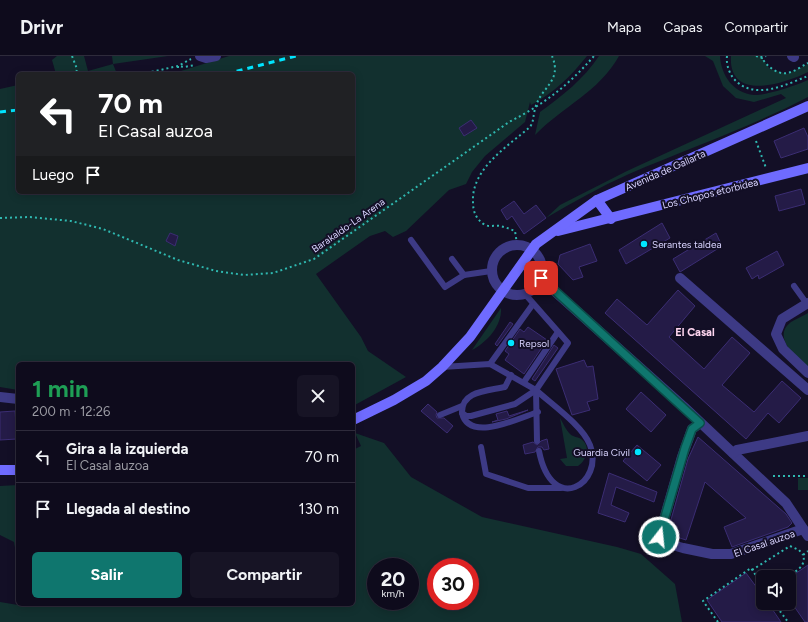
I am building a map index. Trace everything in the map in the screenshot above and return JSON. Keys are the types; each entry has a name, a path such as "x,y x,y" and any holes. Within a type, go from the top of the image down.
{"street":[{"path":"200,56 206,58 216,56"},
{"name":"Avenida de Gallarta","path":"355,419 394,400 426,380 442,367 470,337 540,241 597,200 808,106"},
{"name":"Los Chopos etorbidea","path":"553,232 611,219 808,168"},
{"path":"597,200 611,219"},
{"path":"517,244 532,250 541,263 541,278 537,285 525,294 517,296 503,292 496,284 491,271 496,256 509,246 517,244"},
{"name":"El Casal auzoa","path":"541,278 733,453 786,503 806,532 731,554 712,554 683,548 669,544 659,537 685,448 692,429 700,423"},
{"path":"680,278 808,390"},
{"path":"807,304 782,319 776,334 783,349 808,373"},
{"path":"0,396 16,399"},
{"path":"733,453 737,450 808,436"},
{"path":"0,470 16,470"}],"lane":[{"path":"411,240 445,287 464,275 491,271"},
{"path":"452,259 464,275"},
{"path":"794,286 807,304"},
{"path":"462,413 466,416 471,416 515,404 536,390 568,343 525,294"},
{"path":"490,364 533,304"},
{"path":"524,382 558,332"},
{"path":"442,367 490,364 524,382 536,390 574,425 585,438 591,452 591,466 582,484 575,488 567,490 561,488 528,488 486,474 480,447"},
{"path":"511,375 504,387 470,395 464,400 462,406 464,420 468,424 482,428 538,412"},
{"path":"536,390 538,412 537,442"},
{"path":"440,415 462,406"},
{"path":"539,451 542,466 561,488"}],"path":[{"path":"72,56 77,69 76,72"},
{"path":"151,72 178,66 192,59 192,56"},
{"path":"517,244 515,231 500,226 487,226 477,219 473,209 472,197 476,181 484,168 530,127 534,121 534,109 554,79 556,69 552,56"},
{"name":"Barakaldo-La Arena","path":"0,218 30,217 71,220 103,229 178,260 216,271 244,275 273,273 314,259 509,122 534,109 558,93 594,56"},
{"path":"727,56 726,61 730,75 738,83 750,90 763,90 808,76"},
{"path":"756,56 766,56"},
{"path":"762,57 771,68 787,73 808,63"},
{"path":"178,66 178,72"},
{"path":"756,141 768,171"},
{"path":"766,476 808,476"},
{"path":"718,622 703,601 751,568 752,570 790,546 799,550 803,555 802,566 796,570"},
{"path":"803,555 808,551"},
{"path":"752,570 756,576"},
{"path":"779,610 788,622"}],"green space":[{"path":"57,56 84,56 88,71 113,64 116,72 55,72 52,60"},
{"path":"112,56 168,56 113,64"},
{"path":"229,56 587,56 555,89 531,105 530,102 525,122 485,156 472,172 466,184 449,190 406,231 393,237 385,231 370,236 316,274 361,337 368,351 406,377 355,405 355,362 16,362 16,390 0,387 0,89 16,85 16,194 355,194 355,72 181,71"},
{"path":"599,56 619,56 611,69 601,80 535,135 540,112 580,80"},
{"path":"705,56 720,56 723,70 730,82 734,87 747,94 766,94 808,80 808,97 742,128 618,179 546,218 560,205 627,171 786,98 781,94 754,102 736,98 723,86 713,61"},
{"path":"731,56 760,56 770,69 787,74 808,64 808,72 798,77 772,84 759,86 748,84 738,80 732,70"},
{"path":"501,308 499,321 492,333 483,343 472,350"},
{"path":"808,313 808,368 788,347 784,334 786,328 791,322"},
{"path":"560,418 570,434 581,439 586,445 586,457 578,466 566,466 560,459 567,458"},
{"path":"355,433 384,443 411,477 482,517 617,547 641,554 675,584 682,622 0,622 0,602 16,605 16,606 355,606 355,449 361,446"},
{"path":"798,478 808,478 808,490 798,490"},
{"path":"16,485 16,554 14,542 0,535 0,486"}],"building":[{"path":"471,120 477,128 464,136 459,128"},
{"path":"804,128 808,137 808,149 781,158 774,141"},
{"path":"801,189 805,204 779,211 775,196"},
{"path":"514,201 524,214 536,205 546,218 524,234 512,216 507,220 501,210"},
{"name":"Serantes taldea","path":"662,223 670,238 626,264 619,250"},
{"path":"170,233 178,236 175,246 166,241"},
{"name":"Serantes taldea","path":"716,233 722,246 680,272 673,259"},
{"path":"590,244 597,261 579,267 583,277 573,280 558,264 560,255"},
{"path":"777,251 784,265 759,279 758,275 752,279 746,268"},
{"path":"678,290 695,306 669,337 704,369 732,337 750,353 722,385 754,412 782,381 801,398 779,423 768,413 746,439 605,313 617,299 647,325"},
{"path":"510,322 513,324 497,346 495,344"},
{"path":"528,327 547,340 524,374 505,360 509,354 505,351 520,329 524,332"},
{"path":"554,345 558,348 535,381 532,379"},
{"path":"584,360 587,367 593,366 598,399 587,402 590,410 572,415 556,369"},
{"path":"641,392 666,415 651,432 626,409"},
{"path":"428,404 437,412 437,418 444,418 453,426 447,433 421,411"},
{"path":"528,410 506,419 492,422 498,420 496,414 507,411 509,416"},
{"path":"15,411 16,439 0,440 0,412"},
{"path":"698,437 786,514 792,523 788,527 732,547 724,527 746,518 705,482 686,540 667,534 688,459"},
{"path":"547,439 549,449 544,450 542,447 538,447 535,452 525,454 523,445 533,442 537,445 541,441"},
{"path":"637,445 661,465 647,481 623,461"},
{"path":"609,473 657,492 654,502 616,487 611,505 629,513 625,522 598,513"},
{"path":"808,565 808,622 805,622 796,609 796,573"},
{"path":"746,573 756,587 756,610 773,610 781,622 722,622 707,600"}],"railway":[{"path":"234,72 296,56"},
{"path":"0,112 16,110"}],"place":[{"name":"Serantes taldea","path":"644,244"},
{"name":"Repsol","path":"511,343"},
{"name":"Guardia Civil","path":"638,452"}],"district":[{"name":"El Casal","path":"695,332"}],"route":[{"path":"541,278 700,423 692,429 685,448 659,537"}]}
